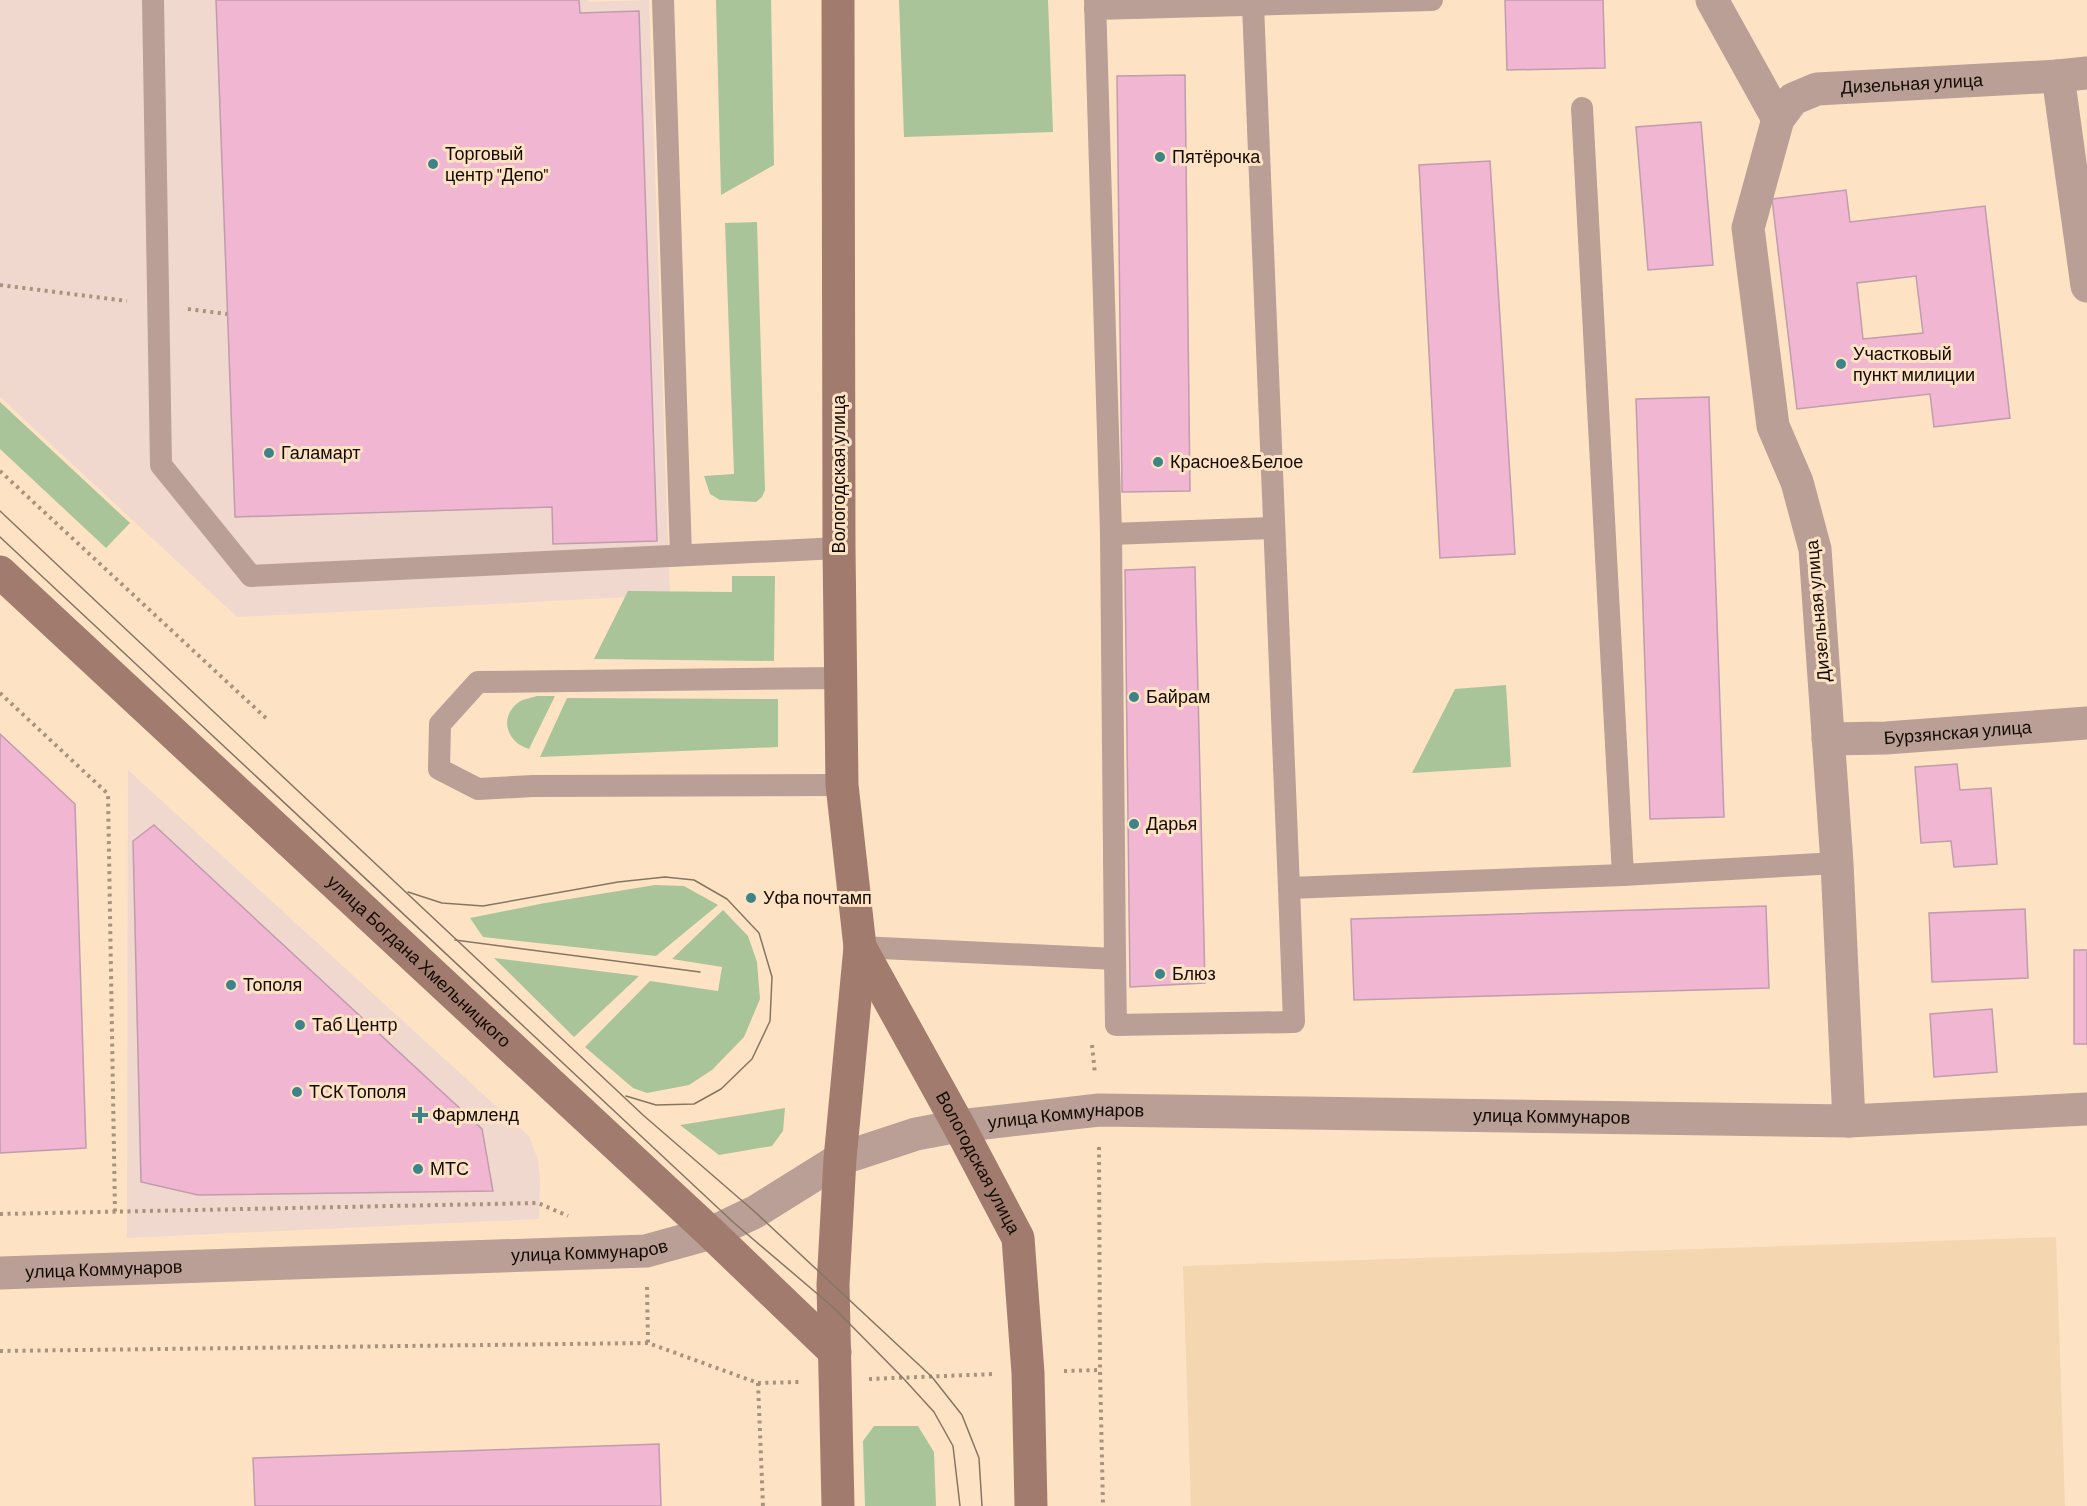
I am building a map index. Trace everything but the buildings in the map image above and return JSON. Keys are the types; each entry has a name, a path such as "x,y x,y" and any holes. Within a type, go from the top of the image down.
{"main road":[{"name":"Вологодская улица","path":"838,0 842,785 860,947 840,1159 833,1285 838,1506"},
{"name":"улица Богдана Хмельницкого","path":"0,572 711,1233 835,1366"},
{"name":"Вологодская улица","path":"860,947 1018,1238 1028,1372 1031,1506"}],"street":[{"path":"1712,0 1778,119"},
{"path":"2072,75 2087,286"},
{"name":"Дизельная улица","path":"1849,1121 1837,864 1815,549 1797,482 1773,426 1748,228 1778,119 1793,99 1816,88 2072,75"},
{"name":"Бурзянская улица","path":"1828,739 1886,738 2087,723"},
{"name":"улица Коммунаров","path":"0,1273 646,1251 711,1233 755,1212 840,1159 916,1134 959,1126 1099,1110 1849,1121 2087,1109"}],"lane":[{"path":"153,0 161,465 251,576 839,548"},
{"path":"663,0 681,555"},
{"path":"1253,5 1294,1022 1116,1025 1111,534 1095,4 1253,5 1432,0"},
{"path":"1582,108 1623,875"},
{"path":"1111,534 1274,528"},
{"path":"840,678 478,682 440,724 439,769 478,789 533,786 842,785"},
{"path":"1289,888 1837,864"},
{"path":"860,947 1115,959"}],"path":[{"path":"0,285 227,314"},
{"path":"0,471 268,720"},
{"path":"0,693 108,794 115,1212"},
{"path":"1092,1040 1099,1110 1103,1506"},
{"path":"0,1214 538,1203"},
{"path":"0,1352 648,1343 758,1383 835,1366 1028,1372 1100,1370"},
{"path":"758,1383 763,1506"}],"shaded area":[{"path":"0,0 588,0 589,2 649,0 670,595 237,617 0,397"},
{"name":"Тополя","path":"128,770 529,1136 538,1160 539,1219 127,1238"},
{"path":"2056,1237 2065,1506 1191,1506 1183,1266"}],"green space":[{"path":"716,0 771,0 774,165 721,195"},
{"path":"899,0 1048,0 1053,132 904,137"},
{"path":"757,222 765,490 756,502 720,500 710,494 704,476 734,474 725,223"},
{"path":"0,402 130,523 106,548 0,449"},
{"path":"732,576 775,576 774,661 594,659 628,591 732,592"},
{"path":"1506,685 1511,767 1412,773 1455,689"},
{"path":"537,696 555,696 529,749 515,741 507,722 512,708 523,700"},
{"path":"567,698 778,699 778,747 540,757"},
{"path":"655,885 684,886 718,905 656,956 483,937 470,918 545,903"},
{"path":"723,910 748,936 757,962 760,999 744,1037 712,1070 689,1085 647,1093 633,1088 585,1047 650,981 718,991 722,967 672,959"},
{"path":"494,958 639,976 574,1037"},
{"path":"785,1108 783,1131 772,1146 719,1155 680,1125"},
{"path":"874,1426 918,1426 934,1452 936,1506 865,1506 863,1441"}],"tram line":[{"path":"0,511 643,1115 755,1212 932,1377 962,1415 979,1458 982,1506"},
{"path":"0,537 733,1222 834,1308 934,1412 953,1446 960,1506"},
{"path":"408,892 442,903 483,906 618,882 665,877 694,880 727,899 759,933 772,977 770,1021 752,1059 721,1089 694,1104 656,1105 626,1096"},
{"path":"455,940 700,972"}],"place":[{"name":"Пятёрочка","path":"1160,157"},
{"name":"Торговый центр \"Депо\"","path":"433,164"},
{"name":"Участковый пункт милиции","path":"1841,364"},
{"name":"Галамарт","path":"269,453"},
{"name":"Красное&Белое","path":"1158,462"},
{"name":"Байрам","path":"1134,697"},
{"name":"Дарья","path":"1134,824"},
{"name":"Уфа почтамп","path":"751,898"},
{"name":"Блюз","path":"1160,974"},
{"name":"Тополя","path":"231,985"},
{"name":"Таб Центр","path":"300,1025"},
{"name":"ТСК Тополя","path":"297,1092"},
{"name":"Фармленд","path":"420,1115"},
{"name":"МТС","path":"418,1169"}]}
